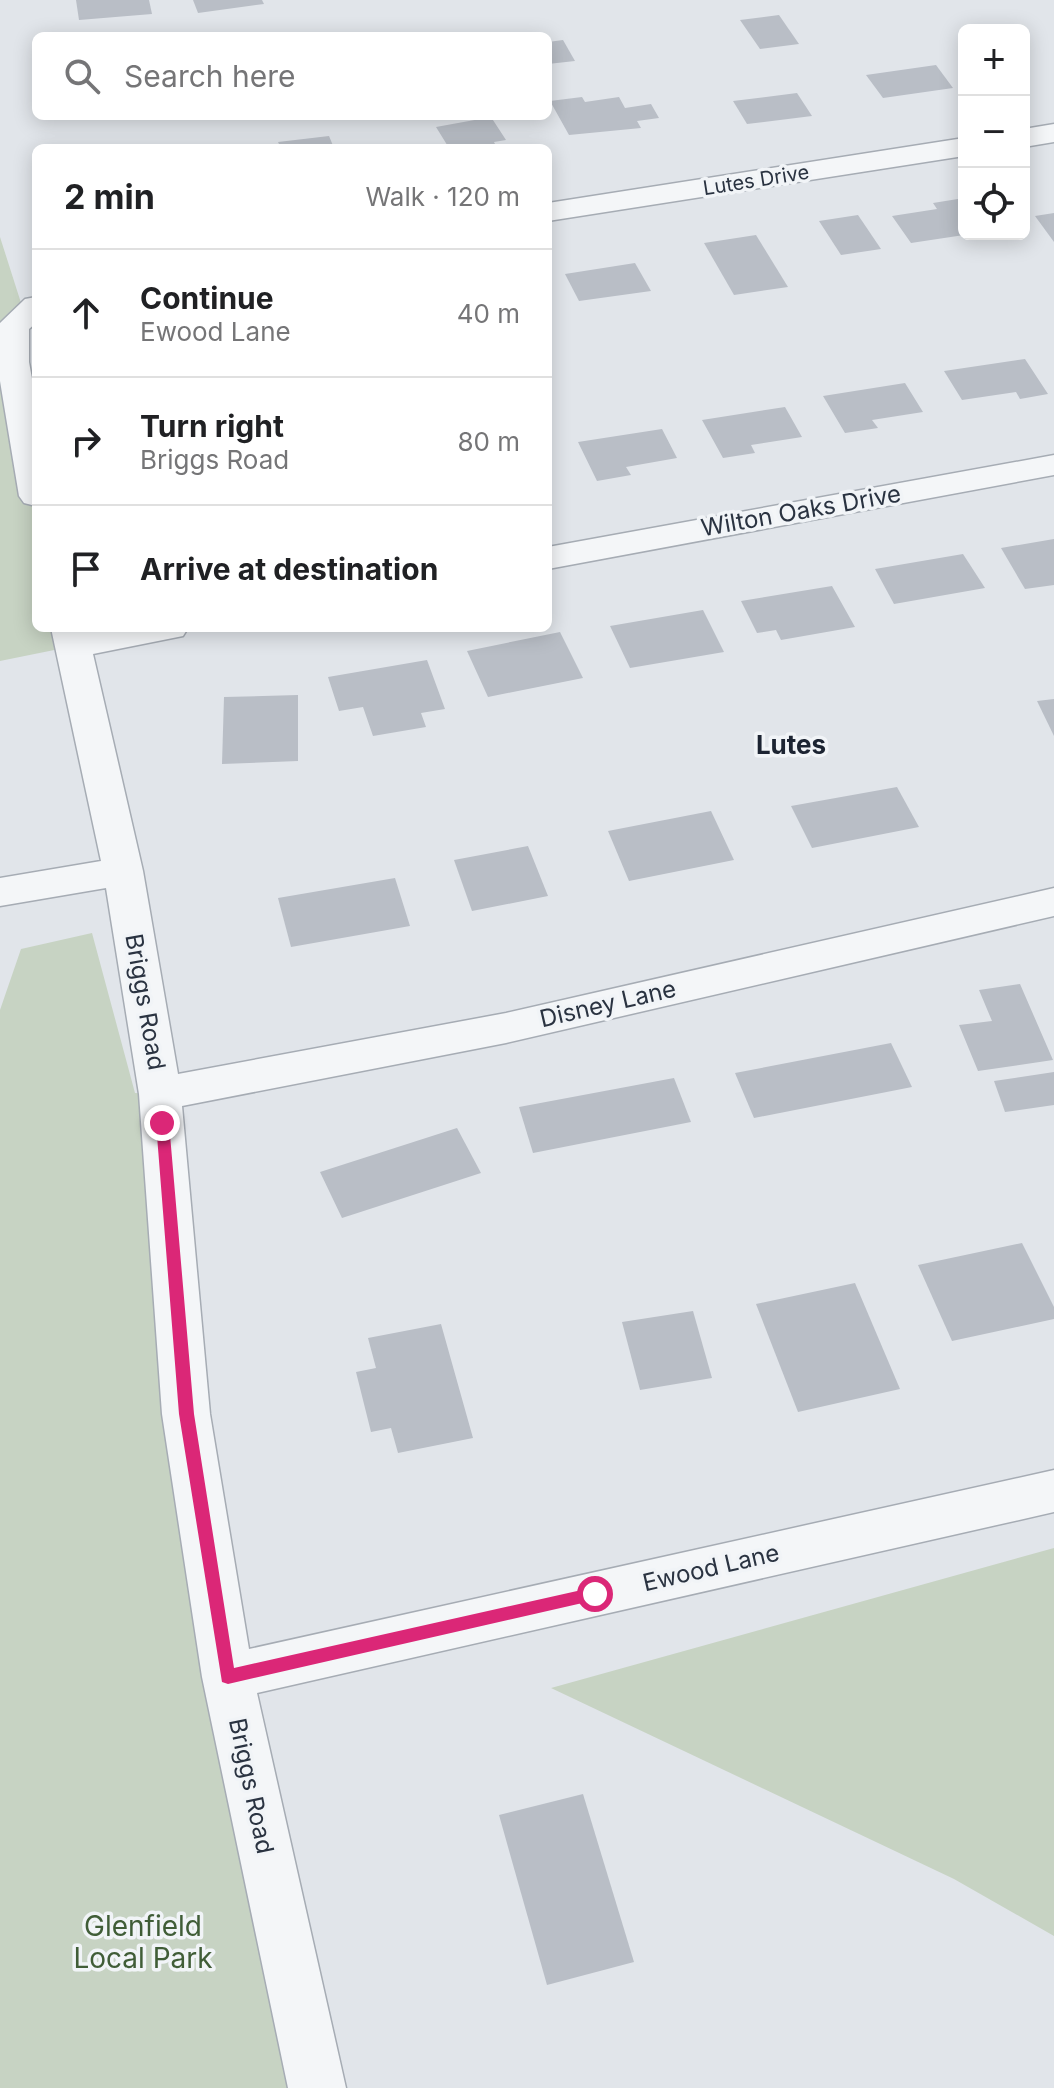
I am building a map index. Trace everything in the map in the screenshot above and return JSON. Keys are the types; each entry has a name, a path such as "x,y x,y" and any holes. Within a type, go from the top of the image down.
{"street":[{"path":"1030,137 1054,133"},
{"name":"Lutes Drive","path":"552,211 958,148"},
{"path":"32,310 13,327 13,362 32,473"},
{"name":"Wilton Oaks Drive","path":"552,557 1054,465"},
{"path":"71,637 126,632"},
{"name":"Briggs Road","path":"71,637 123,871 160,1094 186,1414 228,1677 317,2088"},
{"path":"0,892 123,871"},
{"name":"Disney Lane","path":"160,1094 506,1028 1054,902"},
{"name":"Ewood Lane","path":"228,1677 1054,1491"}],"green space":[{"path":"0,237 22,306 32,442 32,632 70,632 74,646 0,661"},
{"name":"Glenfield Local Park","path":"92,933 135,1093 160,1094 180,1338 317,2088 0,2088 0,1010 21,949"},
{"path":"1054,1548 1054,1936 954,1879 551,1688"}],"building":[{"path":"76,0 149,0 152,14 79,20"},
{"path":"193,0 262,0 264,4 198,13"},
{"path":"779,15 799,44 760,49 740,20"},
{"path":"563,40 575,61 552,64 552,41"},
{"path":"936,65 953,88 883,98 866,75"},
{"path":"797,93 812,116 747,124 733,101"},
{"path":"582,97 585,102 619,97 625,108 651,104 659,118 637,121 641,128 569,135 552,101"},
{"path":"493,120 506,140 495,144 447,144 436,127"},
{"path":"329,136 332,144 279,144"},
{"path":"958,199 958,236 911,243 892,216 937,209 933,203"},
{"path":"1054,213 1054,242 1035,216"},
{"path":"858,215 881,249 841,255 819,221"},
{"path":"756,235 788,287 734,295 704,243"},
{"path":"635,263 651,291 579,301 565,274"},
{"path":"1025,359 1048,394 1020,399 1016,392 962,400 944,371"},
{"path":"905,383 923,412 872,420 878,428 845,433 823,396"},
{"path":"785,407 802,437 751,445 755,453 723,458 702,420"},
{"path":"662,429 677,458 626,467 631,475 597,481 578,442"},
{"path":"1054,539 1054,585 1025,589 1001,548"},
{"path":"963,554 985,588 894,604 875,569"},
{"path":"832,586 855,627 781,640 776,630 757,633 741,601"},
{"path":"703,610 724,652 630,668 610,626"},
{"path":"560,632 583,678 488,697 467,651"},
{"path":"427,660 445,709 421,713 426,727 373,736 363,707 339,711 328,677"},
{"path":"298,695 298,761 222,764 224,697"},
{"path":"1054,699 1054,736 1037,701"},
{"path":"897,787 919,827 812,848 791,806"},
{"path":"711,811 734,860 629,881 608,831"},
{"path":"528,846 548,896 472,911 454,860"},
{"path":"395,878 410,926 291,947 278,898"},
{"path":"1020,984 1053,1060 978,1071 959,1025 992,1021 979,990"},
{"path":"891,1043 912,1087 754,1118 735,1073"},
{"path":"1054,1072 1054,1105 1005,1112 994,1081"},
{"path":"674,1078 691,1122 533,1153 519,1107"},
{"path":"457,1128 481,1173 342,1218 320,1172"},
{"path":"1022,1243 1054,1307 1054,1319 952,1341 918,1265"},
{"path":"855,1283 900,1389 798,1412 756,1304"},
{"path":"693,1311 712,1378 640,1390 622,1322"},
{"path":"441,1324 473,1438 398,1453 391,1428 371,1432 356,1372 376,1368 368,1338"},
{"path":"583,1794 634,1962 547,1985 499,1815"}],"district":[{"name":"Lutes","path":"791,745"}],"route":[{"path":"162,1123 186,1414 228,1677 595,1594"}]}
